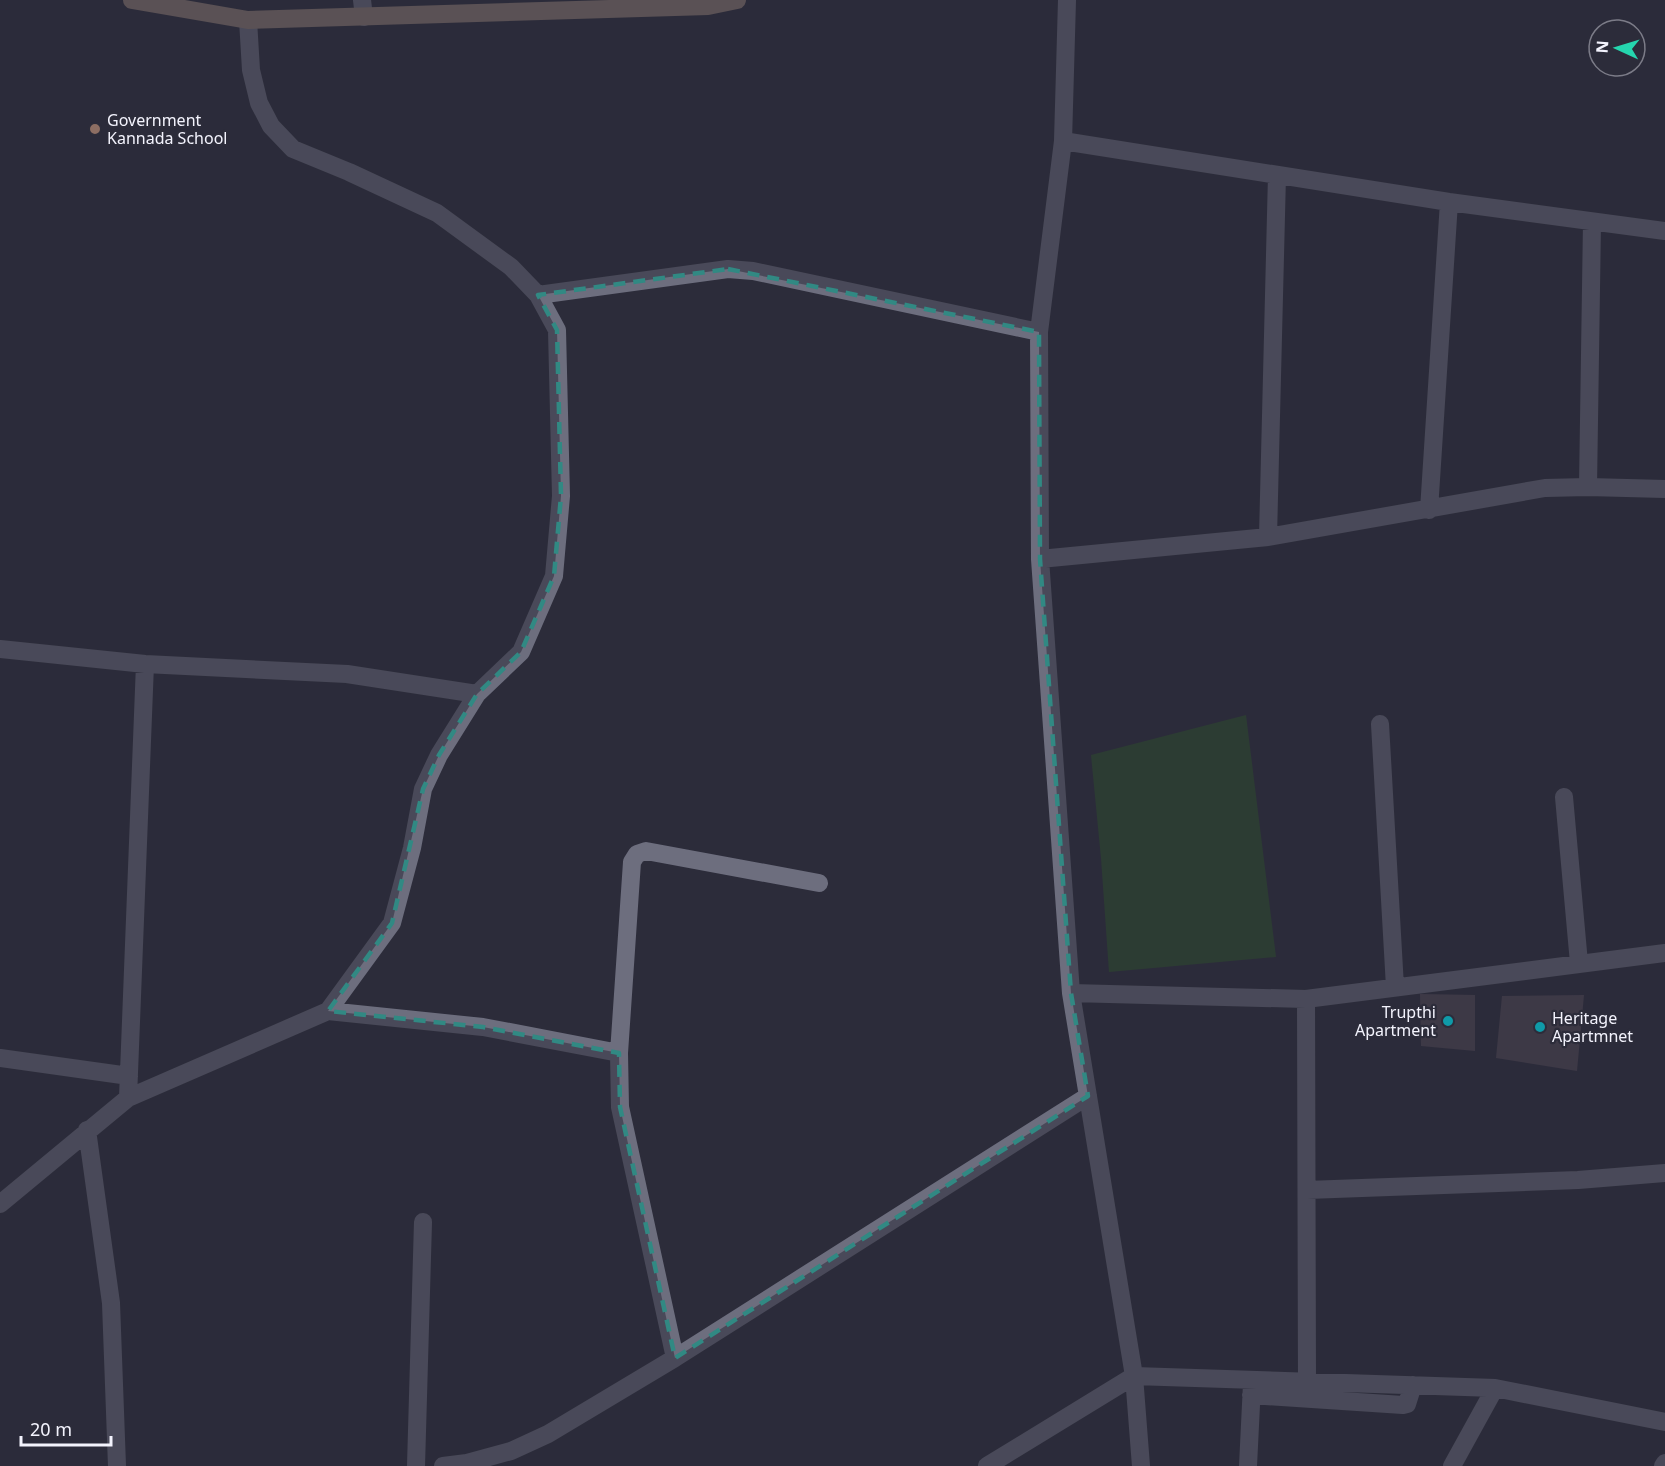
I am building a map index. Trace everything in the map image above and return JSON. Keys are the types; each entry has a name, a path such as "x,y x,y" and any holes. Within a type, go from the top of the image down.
{"main road":[{"path":"132,0 248,20 363,8 708,6 737,0"}],"street":[{"path":"1067,0 1063,141 1039,332 1040,559 1071,993 1134,1376 1141,1466"},
{"path":"248,20 251,70 259,103 271,126 293,150 349,172 437,213 511,267 538,295 557,330 561,496 554,576 521,652 477,694 439,755 423,789 412,848 392,923 328,1011"},
{"path":"1063,141 1449,202 1665,231"},
{"path":"1268,537 1277,175"},
{"path":"1429,510 1449,202"},
{"path":"1588,487 1592,222"},
{"path":"538,295 728,269 753,271 1039,332"},
{"path":"1040,559 1268,537 1545,488 1665,489"},
{"path":"0,649 145,664 347,674 477,694"},
{"path":"128,1098 145,664"},
{"path":"1380,724 1395,987"},
{"path":"1564,797 1579,963"},
{"path":"675,1358 620,1107 619,1053 632,862 637,854 646,851 819,883"},
{"path":"1071,993 1306,999 1665,953"},
{"path":"1306,999 1307,1381"},
{"path":"0,1204 128,1098 328,1011 483,1027 619,1053"},
{"path":"0,1058 129,1076"},
{"path":"443,1466 467,1463 511,1451 548,1434 675,1358 1088,1096"},
{"path":"87,1131 111,1303 117,1466"},
{"path":"1307,1190 1578,1180 1665,1173"},
{"path":"417,1466 423,1222"},
{"path":"987,1466 1134,1376 1403,1405 1410,1400 1413,1384"},
{"path":"1252,1387 1307,1381 1495,1388 1665,1422"},
{"path":"1248,1466 1252,1387"},
{"path":"1452,1466 1495,1388"}],"highlighted area":[{"path":"728,269 1039,332 1040,559 1071,993 1088,1096 675,1358 620,1107 619,1053 483,1027 328,1011 392,923 423,789 439,755 477,694 521,652 554,576 561,496 557,330 538,295"}],"green space":[{"path":"1246,715 1276,957 1109,972 1091,755"}],"building":[{"name":"Trupthi Apartment","path":"1420,994 1475,995 1475,1051 1421,1046"},
{"name":"Heritage Apartmnet","path":"1584,995 1577,1071 1496,1058 1502,996"}],"place":[{"name":"Government Kannada School","path":"95,129"},
{"name":"Trupthi Apartment","path":"1448,1021"},
{"name":"Heritage Apartmnet","path":"1540,1027"}]}
